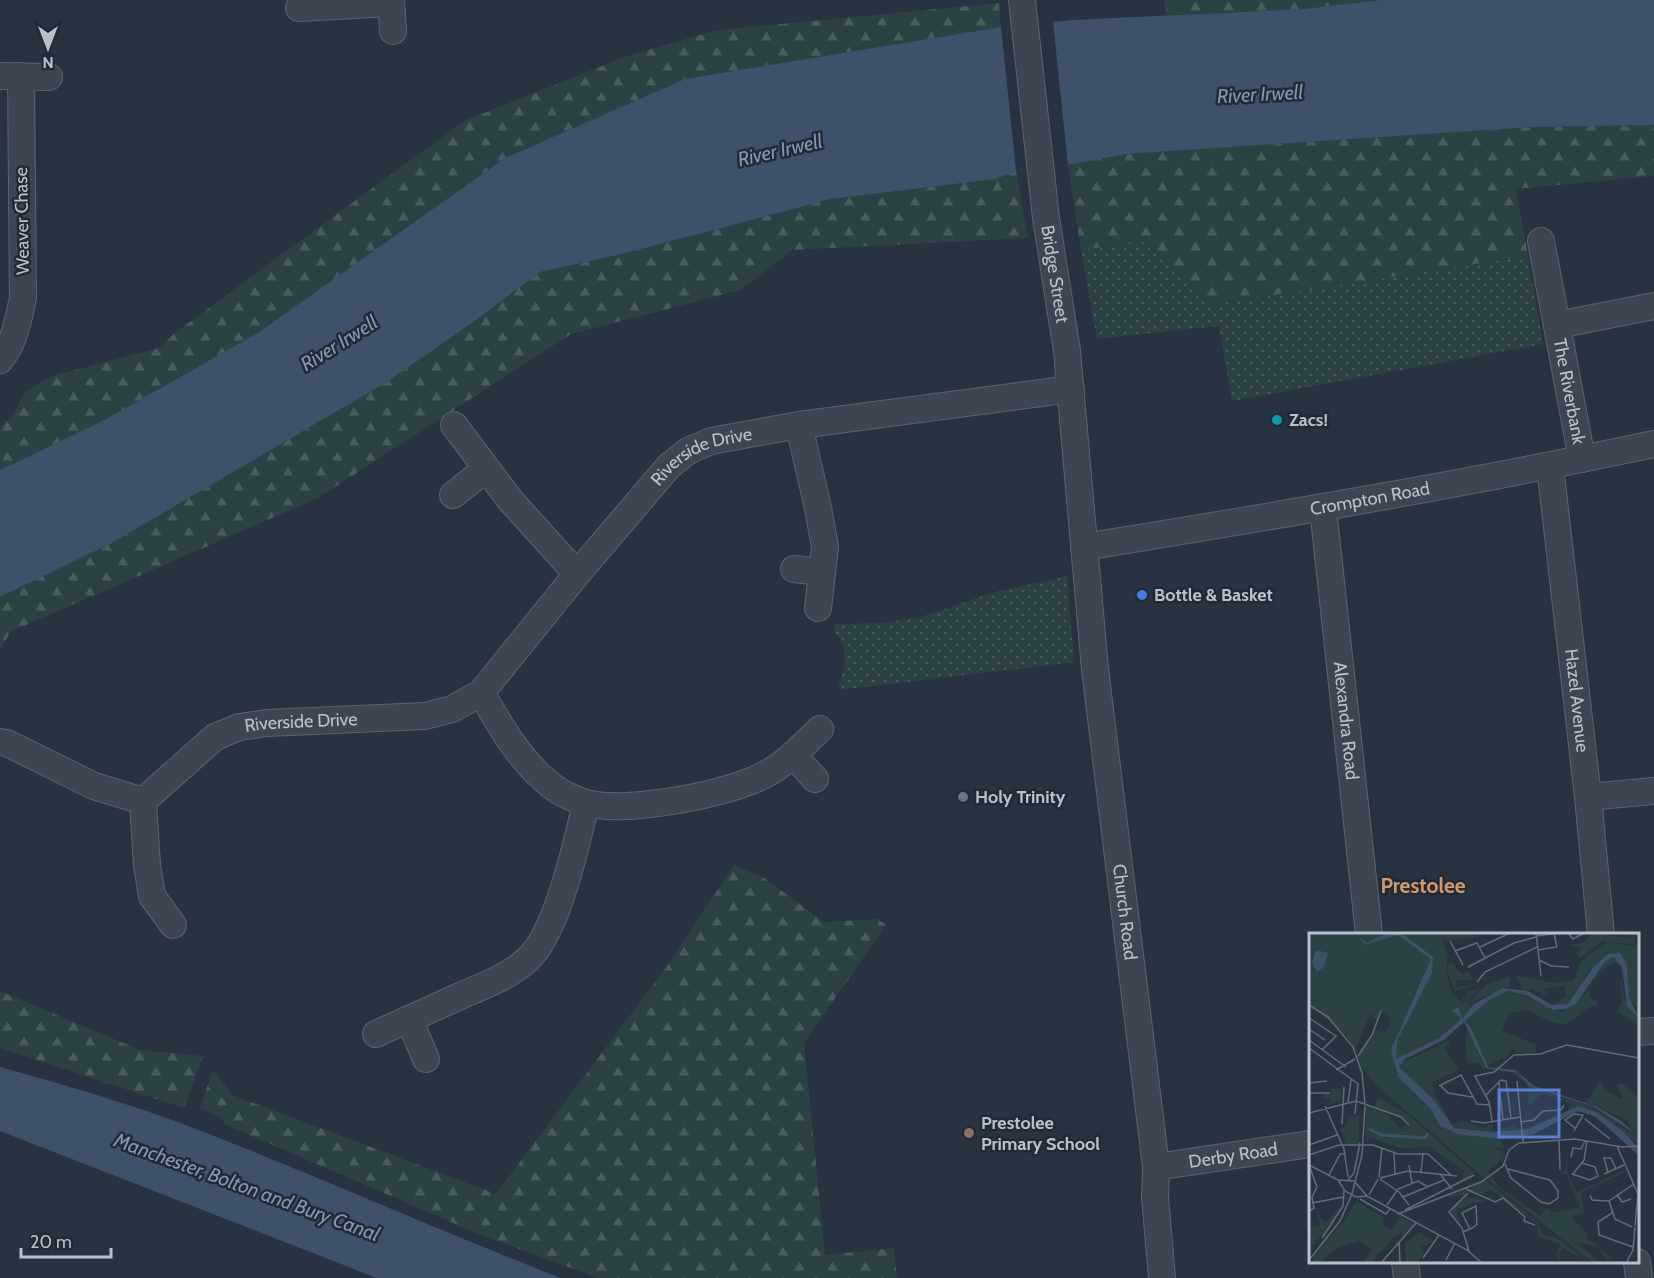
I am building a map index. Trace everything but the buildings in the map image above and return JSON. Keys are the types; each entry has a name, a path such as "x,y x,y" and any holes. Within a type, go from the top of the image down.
{"street":[{"name":"Bridge Street","path":"1022,0 1046,218 1067,351 1084,547"},
{"path":"299,8 391,2 393,31"},
{"name":"Weaver Chase","path":"0,360 9,349 15,333 23,298 10,76 49,77"},
{"name":"The Riverbank","path":"1541,241 1582,459"},
{"name":"The Riverbank","path":"1557,325 1654,306"},
{"name":"Riverside Drive","path":"143,801 214,737 239,727 267,723 425,716 452,709 481,693 577,574 669,466 688,452 711,441 799,425 1071,389"},
{"path":"454,425 510,501 577,574"},
{"path":"799,425 819,508 825,547 818,608"},
{"name":"Crompton Road","path":"1084,547 1323,508 1550,466 1654,444"},
{"name":"Hazel Avenue","path":"1550,466 1588,797 1601,933"},
{"path":"453,495 486,469"},
{"name":"Alexandra Road","path":"1323,508 1370,933"},
{"name":"Church Road","path":"1084,547 1095,669 1156,1167 1155,1197 1162,1278"},
{"path":"794,569 822,572"},
{"path":"481,693 499,725 522,758 554,787 586,803 622,806 671,801 729,788 766,774 793,755 820,729"},
{"path":"0,742 7,743 94,786 143,801 147,865 152,896 173,925"},
{"path":"793,755 815,779"},
{"path":"1588,797 1654,791"},
{"path":"376,1034 505,976 529,958 543,938 558,903 574,854 586,803"},
{"path":"409,1019 426,1059"},
{"path":"1639,1032 1654,1031"},
{"name":"Derby Road","path":"1156,1167 1309,1144"},
{"path":"1405,1263 1407,1278"},
{"path":"1637,1263 1639,1278"}],"green space":[{"path":"1164,0 1381,0 1304,9 1167,15"},
{"path":"999,3 1001,27 685,79 505,158 256,334 106,419 0,470 0,427 12,417 25,392 49,377 159,348 176,332 464,121 630,55 717,30"},
{"path":"1654,125 1654,176 1516,189 1528,256 1214,304 1143,242 1081,250 1068,165 1126,154 1533,127"},
{"path":"1016,171 1028,238 792,250 741,290 571,334 318,498 10,632 0,650 0,597 112,543 387,382 540,272 622,254 831,199 996,179"},
{"path":"1143,242 1215,304 1528,256 1543,344 1232,401 1219,326 1097,339 1081,250"},
{"path":"1067,576 1074,662 838,690 845,659 843,645 834,631 835,624 881,623 923,617 988,594"},
{"path":"734,865 766,879 824,922 878,919 886,925 804,1043 825,1255 894,1248 897,1278 598,1278 479,1234 226,1125 221,1118 200,1108 213,1070 232,1095 496,1194 668,965"},
{"path":"0,991 140,1050 203,1056 184,1108 0,1048"}],"water":[{"name":"River Irwell","path":"1381,0 1654,0 1654,125 1533,127 1126,154 1068,165 1016,171 996,179 831,199 622,254 540,272 387,382 112,543 0,597 0,470 106,419 256,334 505,158 685,79 1001,27 1072,20 1304,9"},
{"name":"Manchester, Bolton and Bury Canal","path":"0,1067 120,1102 191,1127 561,1278 377,1278 0,1131"}],"pier":[{"path":"1053,22 1068,165 1016,171 1001,27"}],"place":[{"name":"Zacs!","path":"1277,420"},
{"name":"Bottle & Basket","path":"1142,595"},
{"name":"Holy Trinity","path":"963,797"},
{"name":"Prestolee Primary School","path":"969,1133"}],"district":[{"name":"Prestolee","path":"1423,885"}]}
